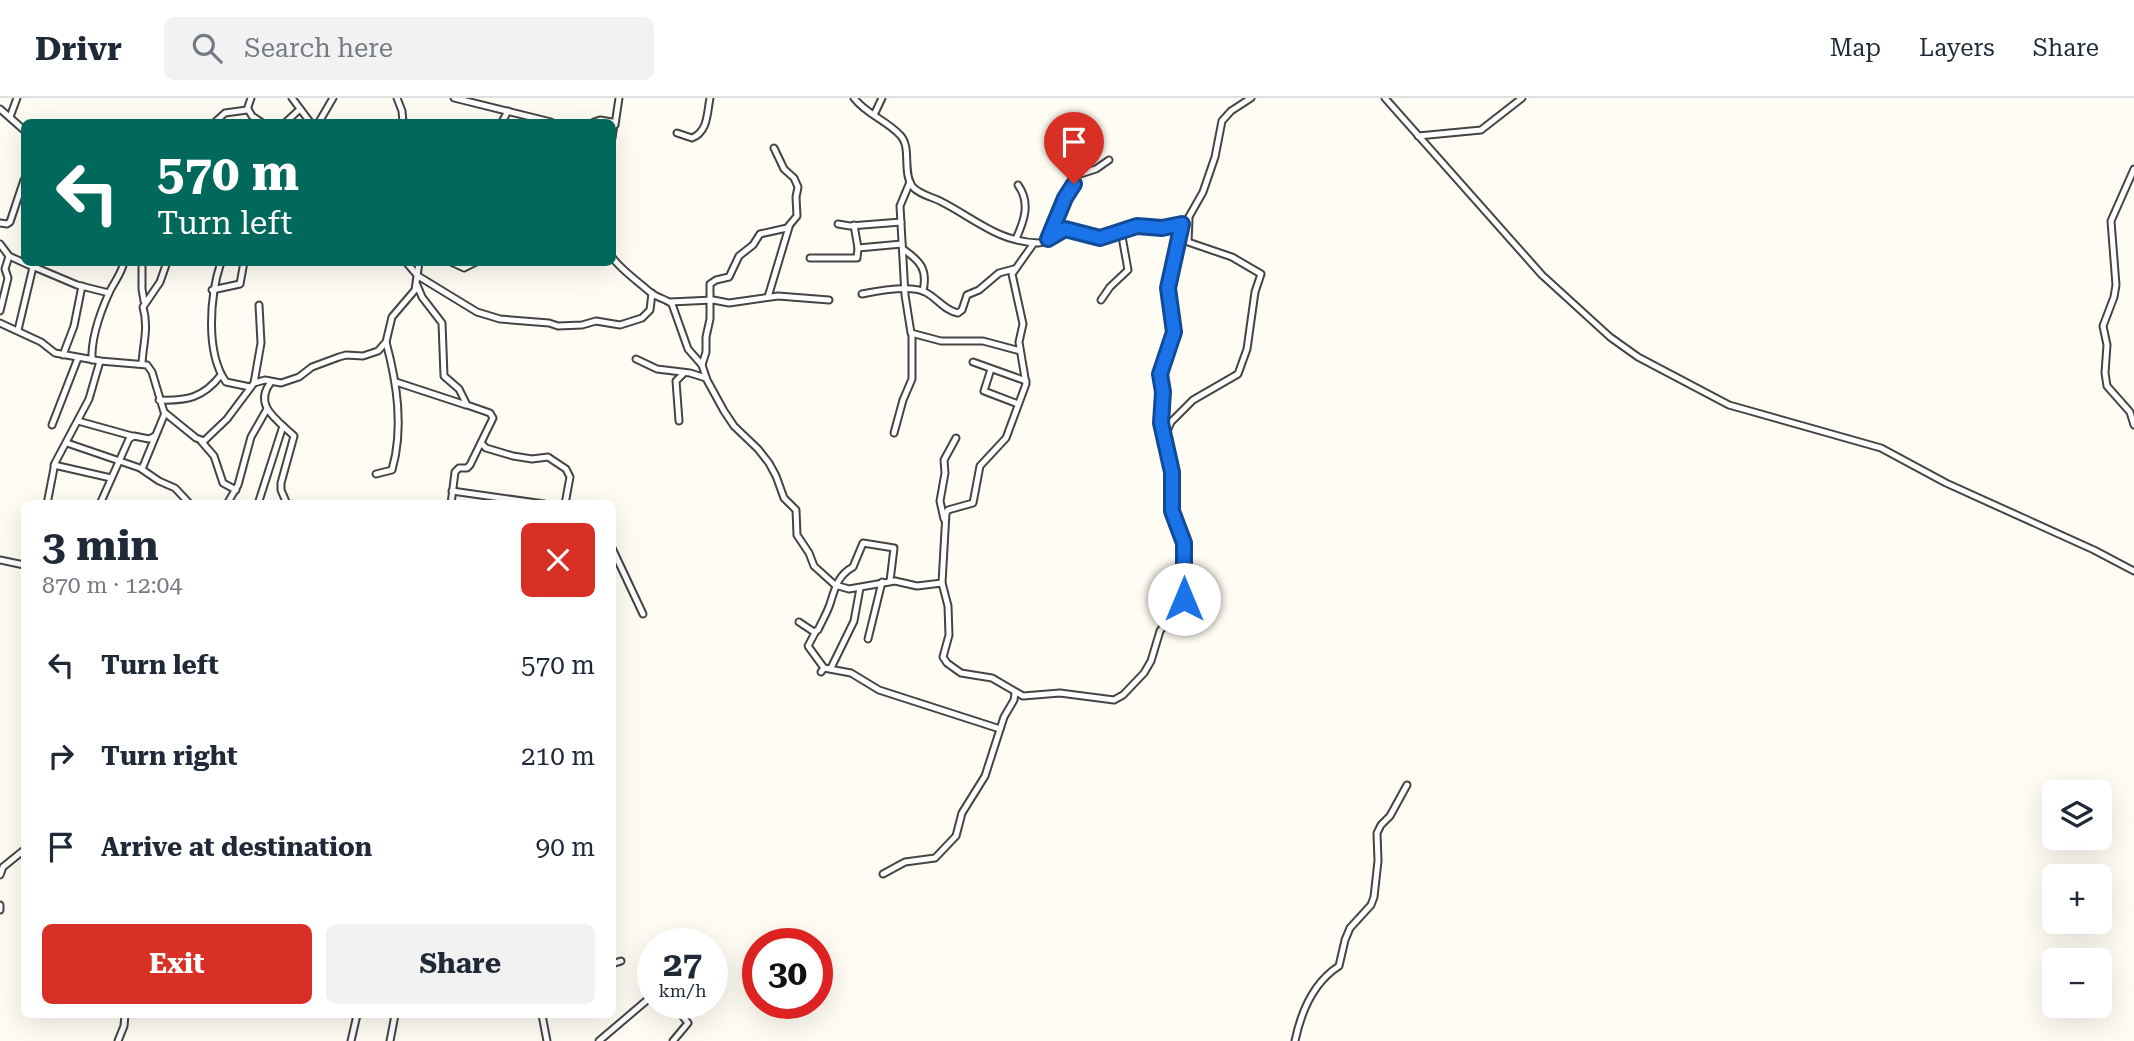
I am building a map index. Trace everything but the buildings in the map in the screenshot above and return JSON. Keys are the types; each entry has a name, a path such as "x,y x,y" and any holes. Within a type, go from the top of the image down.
{"street":[{"path":"10,117 17,98"},
{"path":"251,98 248,109 256,119"},
{"path":"292,98 308,119"},
{"path":"321,119 333,98"},
{"path":"397,98 403,119"},
{"path":"454,98 539,119"},
{"path":"614,119 619,98"},
{"path":"677,133 692,138 700,134 710,98"},
{"path":"854,98 863,109 903,140 910,181 916,190 942,202 985,229 1016,239 1042,243 1065,229 1099,238 1137,226 1162,228 1182,224 1189,219"},
{"path":"874,115 882,98"},
{"path":"1385,98 1542,275 1609,337 1637,356 1729,405 1881,448 1946,483 1981,497 2134,571"},
{"path":"1418,136 1481,130 1522,98"},
{"path":"1164,438 1171,422 1193,400 1238,374 1247,349 1254,295 1261,274 1232,257 1188,242 1189,219 1209,176 1222,121 1245,99"},
{"path":"0,109 21,127"},
{"path":"218,119 225,113 248,109"},
{"path":"289,119 300,109"},
{"path":"504,119 508,111"},
{"path":"768,298 789,227 797,215 798,187 794,178 784,169 774,148"},
{"path":"1048,239 1077,175 1096,169 1109,160"},
{"path":"2134,169 2111,221 2116,285 2103,326 2107,345 2107,386 2130,412 2134,425"},
{"path":"894,433 912,378 912,334 905,290 901,222 901,202 910,181"},
{"path":"1016,239 1026,211 1023,192 1018,185"},
{"path":"0,223 10,222 21,189"},
{"path":"838,224 901,222"},
{"path":"1034,243 1012,275 1023,324 1019,339 1026,381 1003,442 986,457 981,466 973,503 948,510 945,522 942,583 948,606 949,635 943,654 944,661 961,673 992,678 1023,695 1060,694 1114,700 1123,695 1147,669 1160,631 1184,598 1184,543 1172,511 1172,470 1161,420 1163,388 1160,370 1174,332 1168,288 1182,224"},
{"path":"810,258 855,259 859,248 854,225"},
{"path":"702,365 706,349 711,283 729,277 739,256 753,245 761,233 789,227"},
{"path":"1101,300 1128,270 1121,230"},
{"path":"0,244 9,256 21,261"},
{"path":"859,248 902,246 922,266 925,278 923,291"},
{"path":"0,312 8,278 3,271 9,256"},
{"path":"616,262 652,293 670,302 710,300 729,303 782,296 829,300"},
{"path":"18,331 32,266 82,286 109,293"},
{"path":"92,360 94,334 109,293 123,266"},
{"path":"142,266 145,302"},
{"path":"142,364 142,350 148,326 143,308 160,282 166,266"},
{"path":"220,266 212,290 214,304 210,326 221,375 228,384 252,385 264,380 281,383 343,355 369,355 378,351 386,342"},
{"path":"212,290 240,284 243,266"},
{"path":"409,266 418,276 482,313 500,319 558,326 582,325 595,321 621,325 642,318 650,310 652,293"},
{"path":"376,474 391,471 398,432 396,382 386,342 391,320 415,290 419,266"},
{"path":"862,294 923,291 952,312 958,313 962,310 967,295 979,290 999,273 1014,269"},
{"path":"417,285 424,300 441,321 444,336 442,373 459,389 467,405"},
{"path":"63,355 74,326 82,286"},
{"path":"670,302 689,352 702,365 706,378 731,422 758,449 773,470 784,498 797,511 796,533 813,565 835,585 849,589 890,581 905,581 917,586 942,583"},
{"path":"201,441 206,441 215,432 235,410 252,385 261,343 259,304"},
{"path":"0,323 41,342 53,353 148,366 165,413 201,441 214,456 223,483 236,490"},
{"path":"912,334 941,341 981,341 1020,351"},
{"path":"52,425 78,358"},
{"path":"636,359 657,369 706,378"},
{"path":"48,500 54,465 92,391 100,361"},
{"path":"973,362 1026,381"},
{"path":"991,369 985,391 1018,404"},
{"path":"679,421 676,381 684,373"},
{"path":"159,400 195,397 221,375"},
{"path":"396,382 492,416 470,466 460,467 455,472 451,500"},
{"path":"271,383 264,396 267,409 294,436 281,483 285,500"},
{"path":"230,500 236,490 253,434 267,409"},
{"path":"142,469 165,413"},
{"path":"78,421 148,439 155,436"},
{"path":"259,500 283,426"},
{"path":"102,500 128,440 133,436"},
{"path":"945,522 940,501 946,472 944,460 956,438"},
{"path":"67,443 142,469 175,488 186,500"},
{"path":"481,443 486,448 513,456 532,459 548,457 566,469 570,480 566,500"},
{"path":"54,465 111,478"},
{"path":"452,491 516,500"},
{"path":"890,581 894,549 864,543 852,569 845,571 835,585 829,606 808,647 825,670 851,673 880,691 1000,729"},
{"path":"616,557 643,614"},
{"path":"0,560 21,564"},
{"path":"868,639 882,582"},
{"path":"825,670 854,621 860,588"},
{"path":"799,622 816,631"},
{"path":"883,874 903,863 935,858 955,838 962,813 984,777 1005,714 1016,693"},
{"path":"1295,1041 1308,1002 1328,972 1339,966 1350,928 1373,902 1378,862 1377,832 1408,785"},
{"path":"0,875 2,868 21,852"},
{"path":"616,963 621,961"},
{"path":"599,1041 637,1009"},
{"path":"118,1041 125,1018"},
{"path":"351,1041 357,1018"},
{"path":"390,1041 394,1018"},
{"path":"543,1018 547,1041"},
{"path":"673,1041 688,1023 685,1019"}],"route":[{"path":"1074,184 1065,198 1048,239 1059,230 1065,229 1100,238 1137,226 1162,228 1182,224 1168,288 1174,332 1160,374 1163,388 1161,423 1172,472 1172,511 1179,526 1185,552 1184,599"}]}
